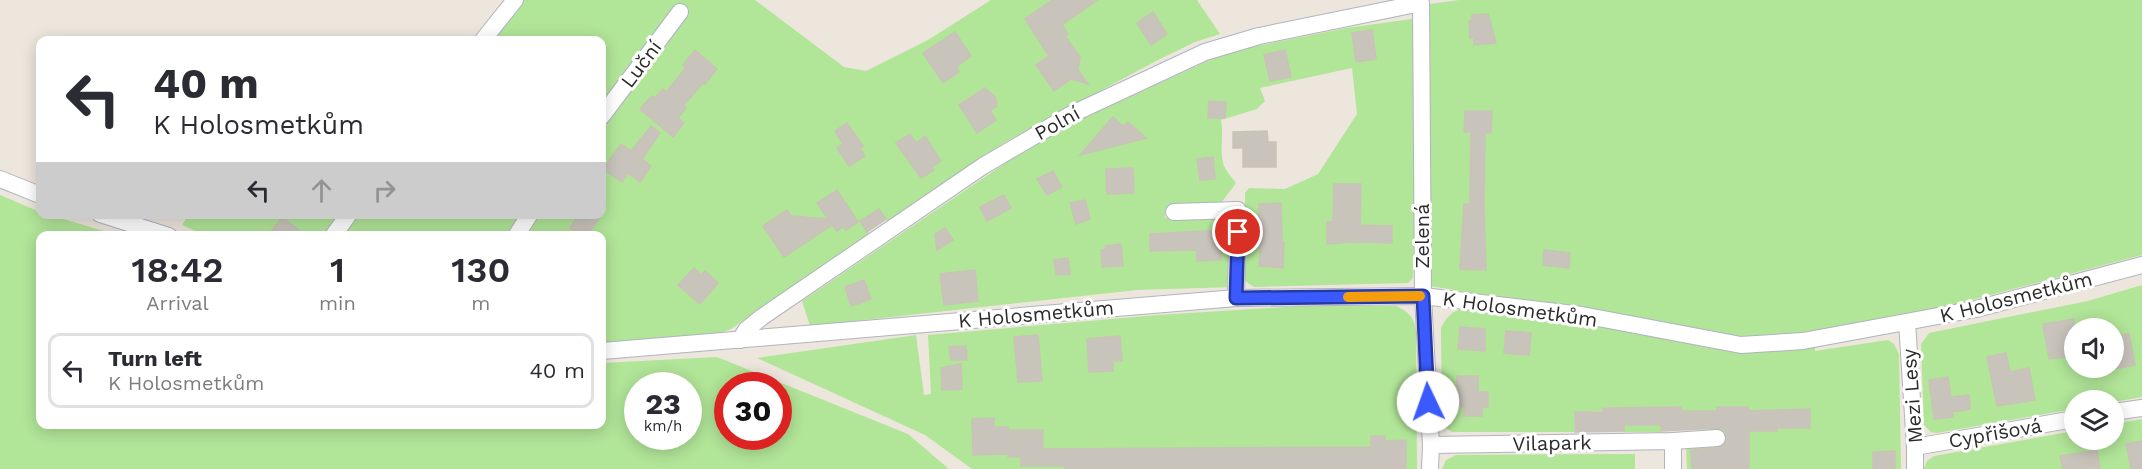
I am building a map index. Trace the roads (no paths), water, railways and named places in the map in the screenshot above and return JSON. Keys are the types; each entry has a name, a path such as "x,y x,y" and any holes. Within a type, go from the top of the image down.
{"street":[{"path":"486,36 515,0"},
{"name":"Zelená","path":"1421,3 1423,296 1431,445 1430,469"},
{"name":"Polní","path":"740,340 746,330 762,317 877,238 983,166 1070,115 1205,52 1259,36 1421,3"},
{"name":"Luční","path":"606,111 680,12"},
{"path":"0,179 36,193"},
{"path":"1174,212 1238,210 1236,298"},
{"path":"115,219 153,231"},
{"path":"337,231 346,219"},
{"name":"K Holosmetkům","path":"606,351 1236,298 1423,296 1582,315 1741,345 1803,341 1976,309 2142,265"},
{"name":"Mezi Lesy","path":"1907,322 1915,469"},
{"path":"2124,411 2142,408"},
{"name":"Cypřišová","path":"1915,447 2064,421"},
{"name":"Vilapark","path":"1431,445 1673,441 1717,438"},
{"path":"1673,441 1673,469"}]}
